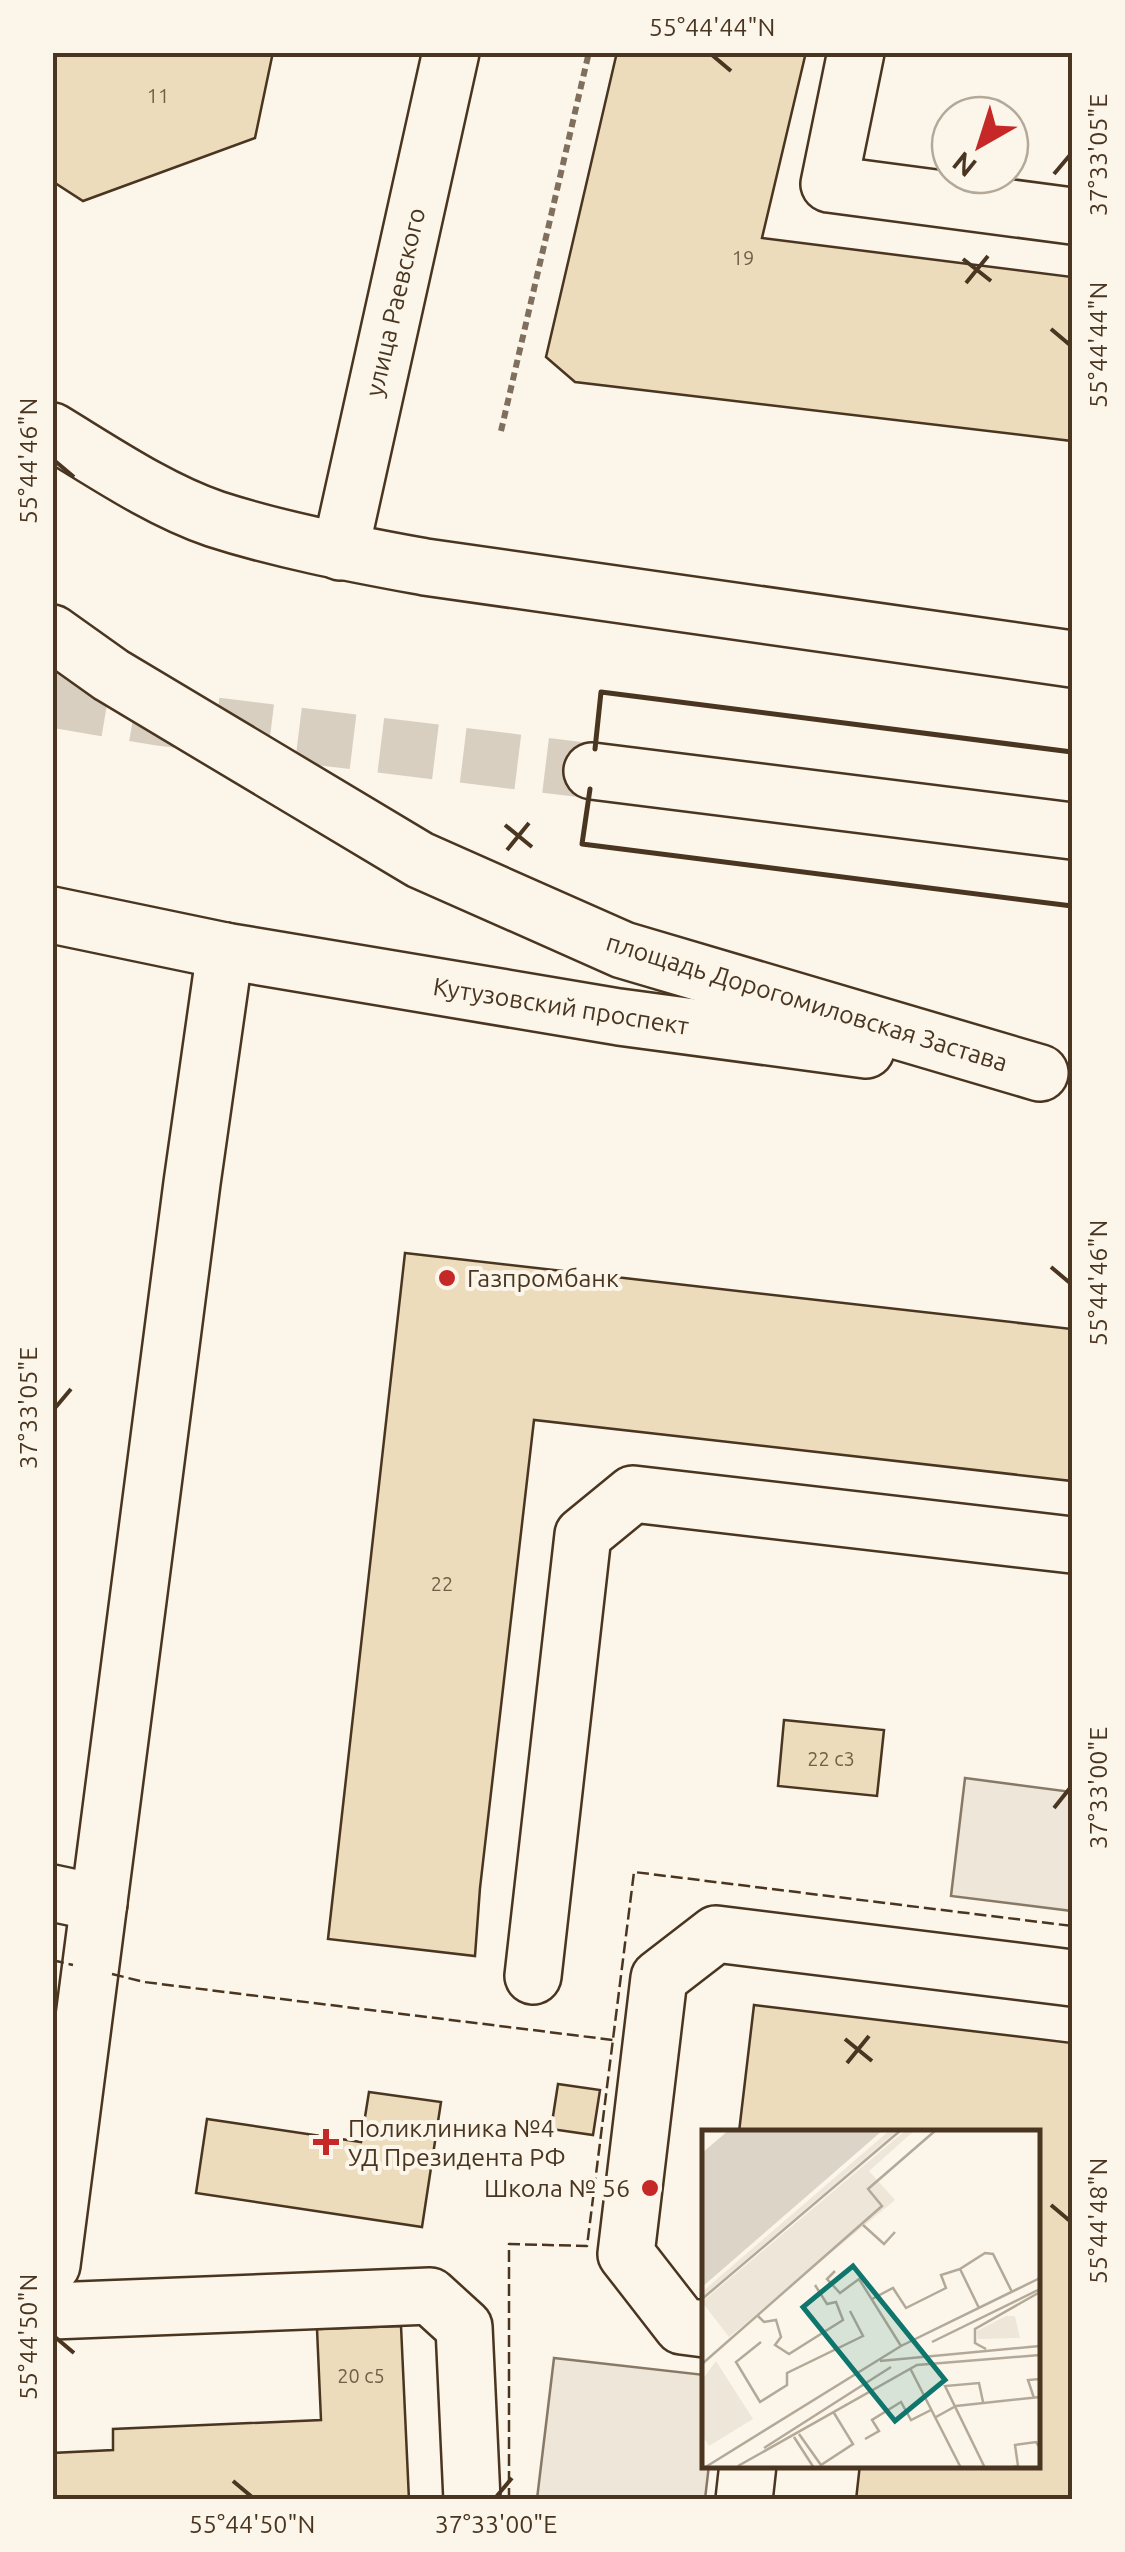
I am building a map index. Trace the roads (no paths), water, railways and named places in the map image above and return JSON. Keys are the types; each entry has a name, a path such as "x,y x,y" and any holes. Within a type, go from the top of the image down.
{"main road":[{"name":"улица Раевского","path":"340,552 452,52"},
{"path":"856,52 829,184 1072,216"},
{"path":"52,431 130,480 213,518 340,552 1072,659"},
{"name":"площадь Дорогомиловская Застава","path":"52,633 111,675 420,860 623,950 1056,1075"},
{"path":"592,771 1072,832"},
{"name":"Кутузовский проспект","path":"52,916 225,952 619,1018 1056,1075"},
{"path":"52,2265 76,1898 192,1184 225,952"},
{"path":"533,1976 583,1535 633,1494 1072,1545"},
{"path":"702,2329 682,2326 626,2254 659,1978 716,1934 1072,1978"},
{"path":"52,2311 430,2296 464,2327 472,2500"},
{"path":"744,2500 748,2467"}],"tunnel":[{"path":"52,700 158,718 592,771"}],"place":[{"name":"Газпромбанк","path":"447,1278"},
{"name":"Поликлиника №4 УД Президента РФ","path":"326,2142"},
{"name":"Школа № 56","path":"650,2188"}]}
